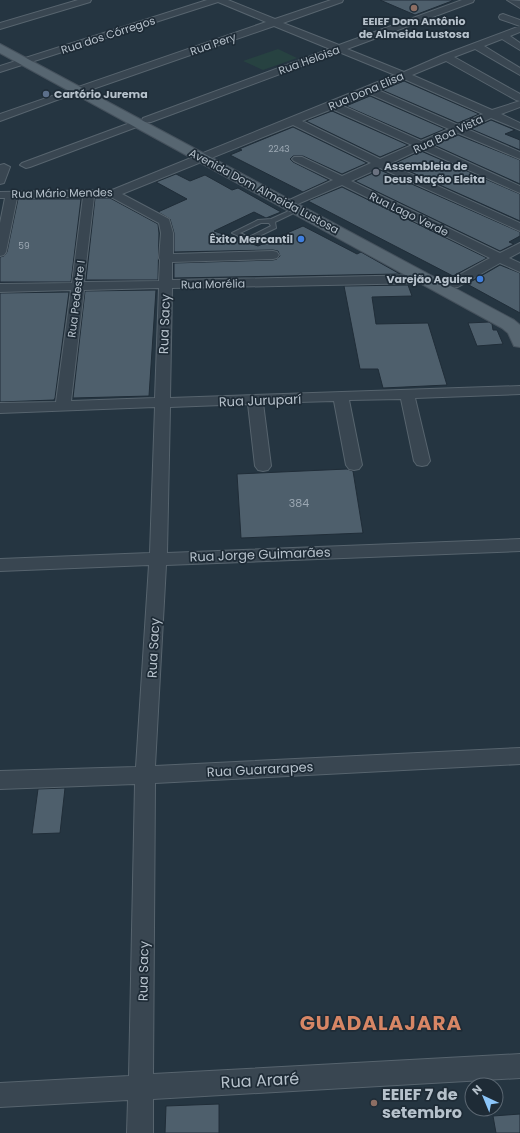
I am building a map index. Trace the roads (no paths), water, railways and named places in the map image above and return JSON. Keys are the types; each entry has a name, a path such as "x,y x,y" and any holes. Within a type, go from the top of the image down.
{"main road":[{"name":"Avenida Dom Almeida Lustosa","path":"1,44 295,204 408,264 453,284 520,320"},
{"name":"Avenida Dom Almeida Lustosa","path":"408,264 425,279 508,324 516,331 520,342"}],"street":[{"path":"0,26 88,0"},
{"name":"Rua dos Córregos","path":"0,69 216,0"},
{"path":"220,0 276,22 520,127"},
{"name":"Rua Pery","path":"0,118 340,0"},
{"name":"Rua Heloisa","path":"26,165 470,0"},
{"path":"511,0 520,4"},
{"path":"504,17 519,30"},
{"name":"Rua Dona Elisa","path":"208,156 370,90 446,57 519,30"},
{"path":"503,36 520,47"},
{"path":"477,46 518,68"},
{"path":"446,57 520,98"},
{"path":"479,75 518,68"},
{"path":"370,90 520,156"},
{"name":"Rua Boa Vista","path":"295,204 491,114 520,104"},
{"path":"332,105 520,190"},
{"path":"293,121 381,164 520,227"},
{"name":"Rua Mário Mendes","path":"6,194 113,194 208,156"},
{"name":"Rua Lago Verde","path":"298,159 520,268"},
{"path":"0,181 4,167"},
{"name":"Rua Pedestre I","path":"63,405 89,193"},
{"path":"0,252 6,194"},
{"name":"Rua Sacy","path":"113,194 165,222 167,233 165,258 158,558 145,775 140,1133"},
{"path":"453,284 520,247"},
{"path":"165,258 273,255"},
{"name":"Rua Morélia","path":"0,288 425,279"},
{"name":"Rua Juruparí","path":"0,408 520,390"},
{"path":"406,394 422,461"},
{"path":"341,397 354,465"},
{"path":"255,400 263,466"},
{"name":"Rua Jorge Guimarães","path":"0,566 158,558 520,544"},
{"name":"Rua Guararapes","path":"0,780 145,775 520,756"},
{"name":"Rua Araré","path":"0,1095 520,1066"}],"lane":[{"path":"272,221 274,227 248,240 235,233 257,222 272,221 295,204"}],"place":[{"name":"EEIEF Dom Antônio de Almeida Lustosa","path":"414,8"},
{"name":"Cartório Jurema","path":"46,94"},
{"name":"Assembleia de Deus Nação Eleita","path":"376,172"},
{"name":"Êxito Mercantil","path":"301,239"},
{"name":"Varejão Aguiar","path":"480,279"},
{"name":"EEIEF 7 de setembro","path":"374,1103"}],"district":[{"name":"GUADALAJARA","path":"381,1023"}]}
